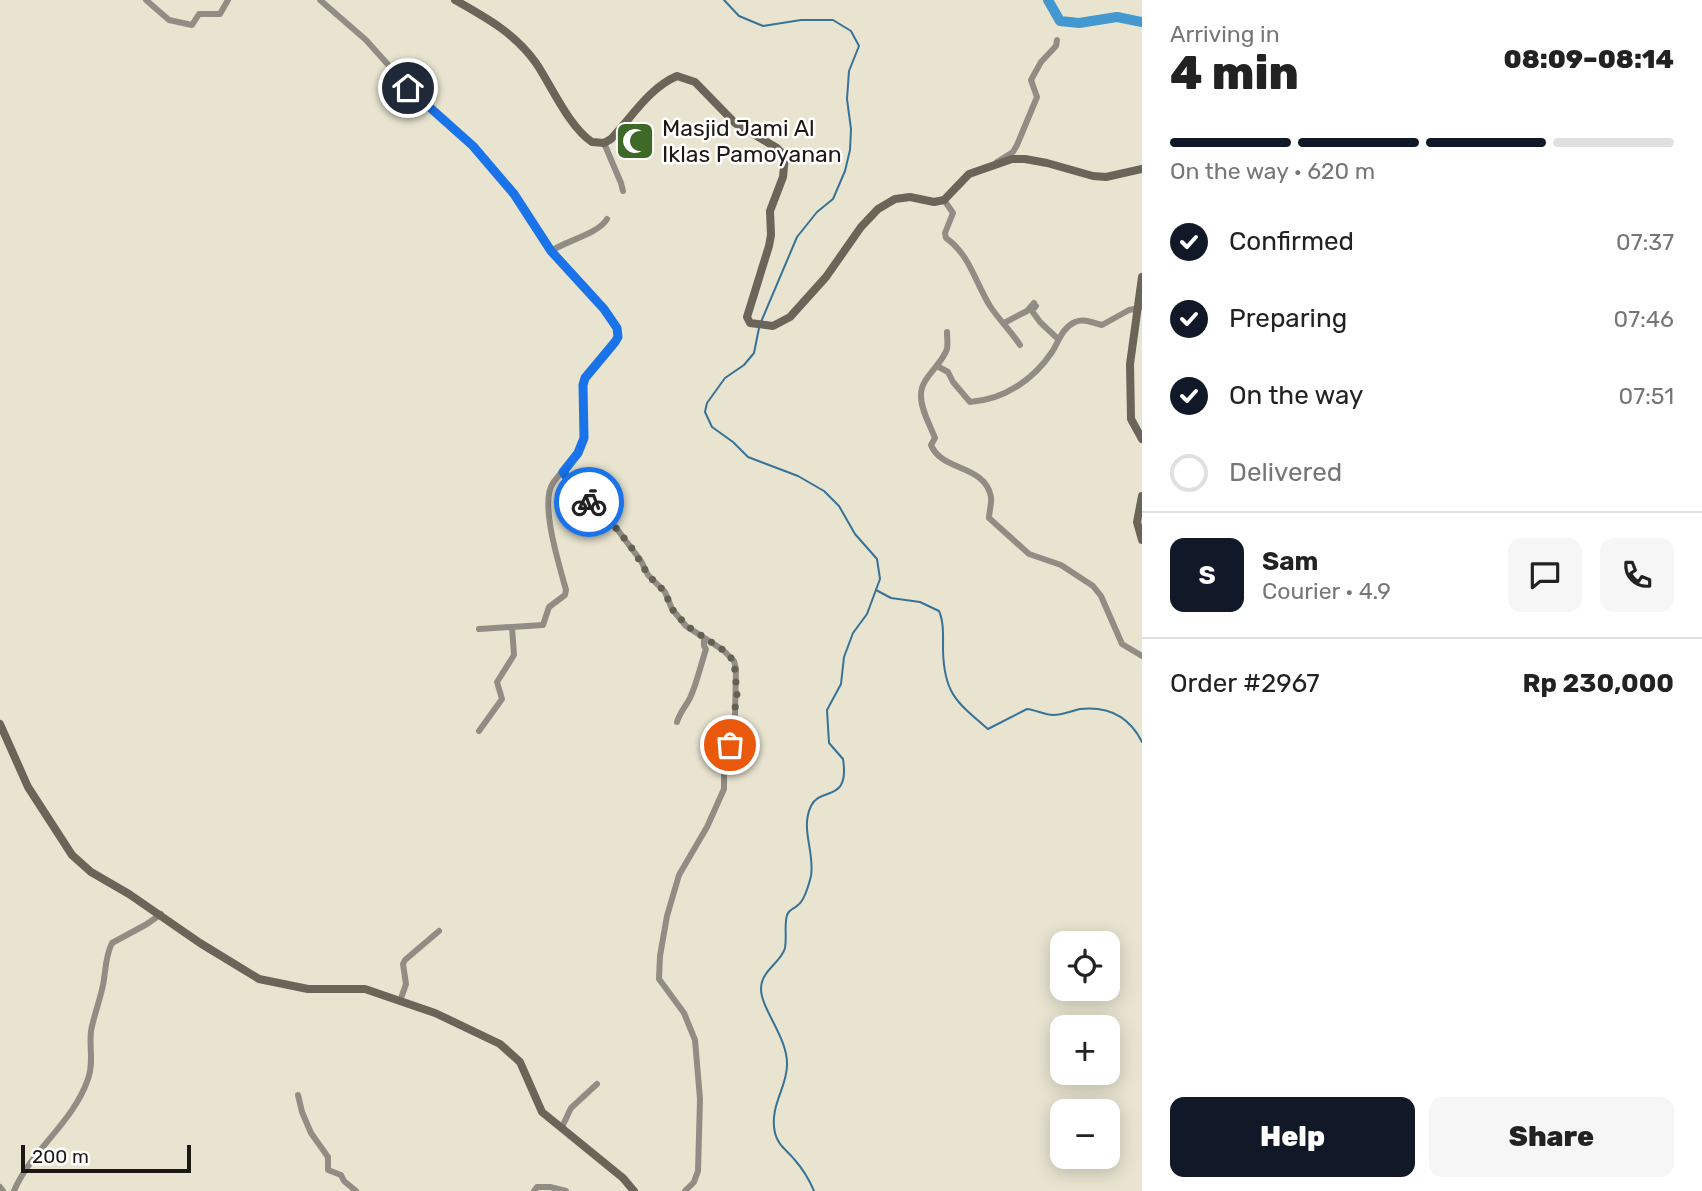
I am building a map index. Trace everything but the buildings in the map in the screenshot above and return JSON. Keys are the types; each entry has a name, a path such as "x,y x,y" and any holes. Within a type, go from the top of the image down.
{"main road":[{"path":"455,0 510,34 535,61 580,131 592,142 604,143 611,139 653,92 677,76 695,82 735,123 784,154 785,170 770,211 772,235 749,307 747,319 753,324 779,324 790,317 815,291 853,236 878,209 902,197 934,202 944,200 969,174 1012,159 1026,159 1099,177 1142,169"},
{"path":"1142,277 1131,348 1131,419 1142,439"},
{"path":"1142,496 1137,522 1142,540"},
{"path":"0,724 19,772 72,855 92,872 259,979 308,989 365,989 468,1027 511,1052 526,1074 542,1112 623,1178 634,1191"}],"street":[{"path":"146,0 169,20 192,25 199,14 220,14 228,0"},
{"path":"320,0 366,40 416,96 473,146 514,194 551,251 604,309 618,333 615,342 585,378 584,438 578,453 554,481 549,492 550,531 566,590 565,595 549,607 543,625 479,629"},
{"path":"996,163 1013,152 1017,145 1020,131 1037,97 1031,80 1041,62 1056,46 1057,40"},
{"path":"604,143 622,191"},
{"path":"944,200 953,213 945,236 956,245 968,262 987,300 1020,345"},
{"path":"551,251 565,242 601,228 607,219"},
{"path":"1024,318 1027,311 1036,304 1032,311 1058,339"},
{"path":"937,366 948,372 970,402 1000,395 1019,386 1043,363 1058,339 1074,323 1083,320 1102,325 1129,310 1139,308"},
{"path":"1004,323 1035,315"},
{"path":"947,332 948,347 921,394 935,438 931,445 933,451 942,459 980,477 991,494 989,518 1021,549 1036,558 1070,570 1098,590 1122,644 1142,656"},
{"path":"563,472 576,490 626,540 648,575 665,592 672,609 687,626 723,650 734,661 737,694 724,770 724,789 707,827 680,875 667,916 660,956 659,979 684,1013 695,1040 700,1100 698,1171 694,1182 685,1191"},
{"path":"479,731 502,699 496,682 513,657 512,627"},
{"path":"677,722 681,708 689,700 702,662 706,649 704,639"},
{"path":"14,1191 26,1168 74,1109 89,1077 92,1028 112,943 161,914"},
{"path":"400,1001 407,978 403,964 405,960 439,931"},
{"path":"562,1127 571,1108 597,1084"},
{"path":"298,1095 311,1133 328,1157 328,1170 341,1175 356,1191"},
{"path":"534,1191 537,1187 545,1186 566,1191"}],"waterway":[{"path":"724,0 739,16 763,26 801,20 833,20 851,31 859,46 849,71 847,99 851,129 845,171 833,199 817,212 797,237 761,322"},
{"path":"1048,0 1060,21 1079,23 1117,17 1142,22"},
{"path":"759,328 754,353 744,365 725,378 707,403 705,412 712,427 748,457 798,476 824,491 839,506 855,534 877,559 880,579 867,614 853,633 844,657 841,684 827,710 829,743 843,759 842,783 833,792 815,800 811,806 807,823 811,876 803,899 787,915 785,948 764,977 761,989 765,1006 786,1055 786,1073 774,1114 776,1137 803,1170 814,1191"},
{"path":"876,590 891,598 920,602 939,611 949,687 960,703 988,729 1027,709 1053,715 1090,708 1108,711 1124,719 1142,742"}],"way so far":[{"path":"589,502 617,529 648,575 665,592 672,609 687,626 696,635 723,650 734,661 737,694 730,745"}],"place":[{"name":"Masjid Jami Al Iklas Pamoyanan","path":"635,141"}],"route":[{"path":"408,88 473,146 514,194 551,251 604,309 617,328 618,337 615,342 585,378 584,438 578,453 563,472 589,502"}]}
